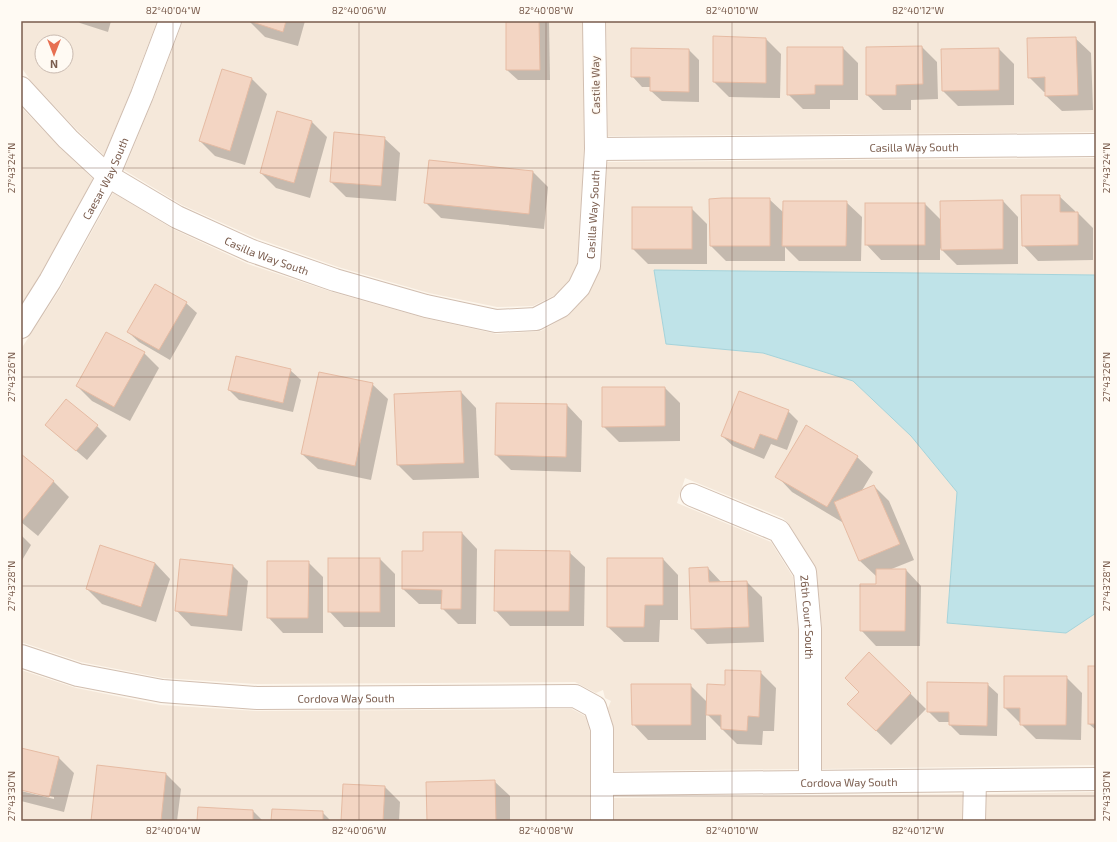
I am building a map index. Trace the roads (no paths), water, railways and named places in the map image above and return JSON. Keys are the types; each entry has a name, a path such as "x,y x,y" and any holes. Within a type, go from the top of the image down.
{"street":[{"name":"Caesar Way South","path":"21,327 50,281 108,176 142,95 170,21"},
{"name":"Castile Way","path":"594,21 596,149"},
{"name":"Casilla Way South","path":"21,88 68,139 108,176 177,217 252,251 335,280 426,306 496,321 536,319 561,306 579,287 590,266 596,149 1096,145"},
{"name":"26th Court South","path":"692,495 779,531 805,572 810,629 810,782"},
{"name":"Cordova Way South","path":"21,656 78,675 162,691 256,698 575,696 595,707 602,729 602,821"},
{"name":"Cordova Way South","path":"602,784 1096,779"},
{"path":"974,821 975,781"}],"water":[{"path":"654,270 1095,275 1096,613 1066,633 947,623 957,492 911,436 853,381 763,353 666,344"}]}
